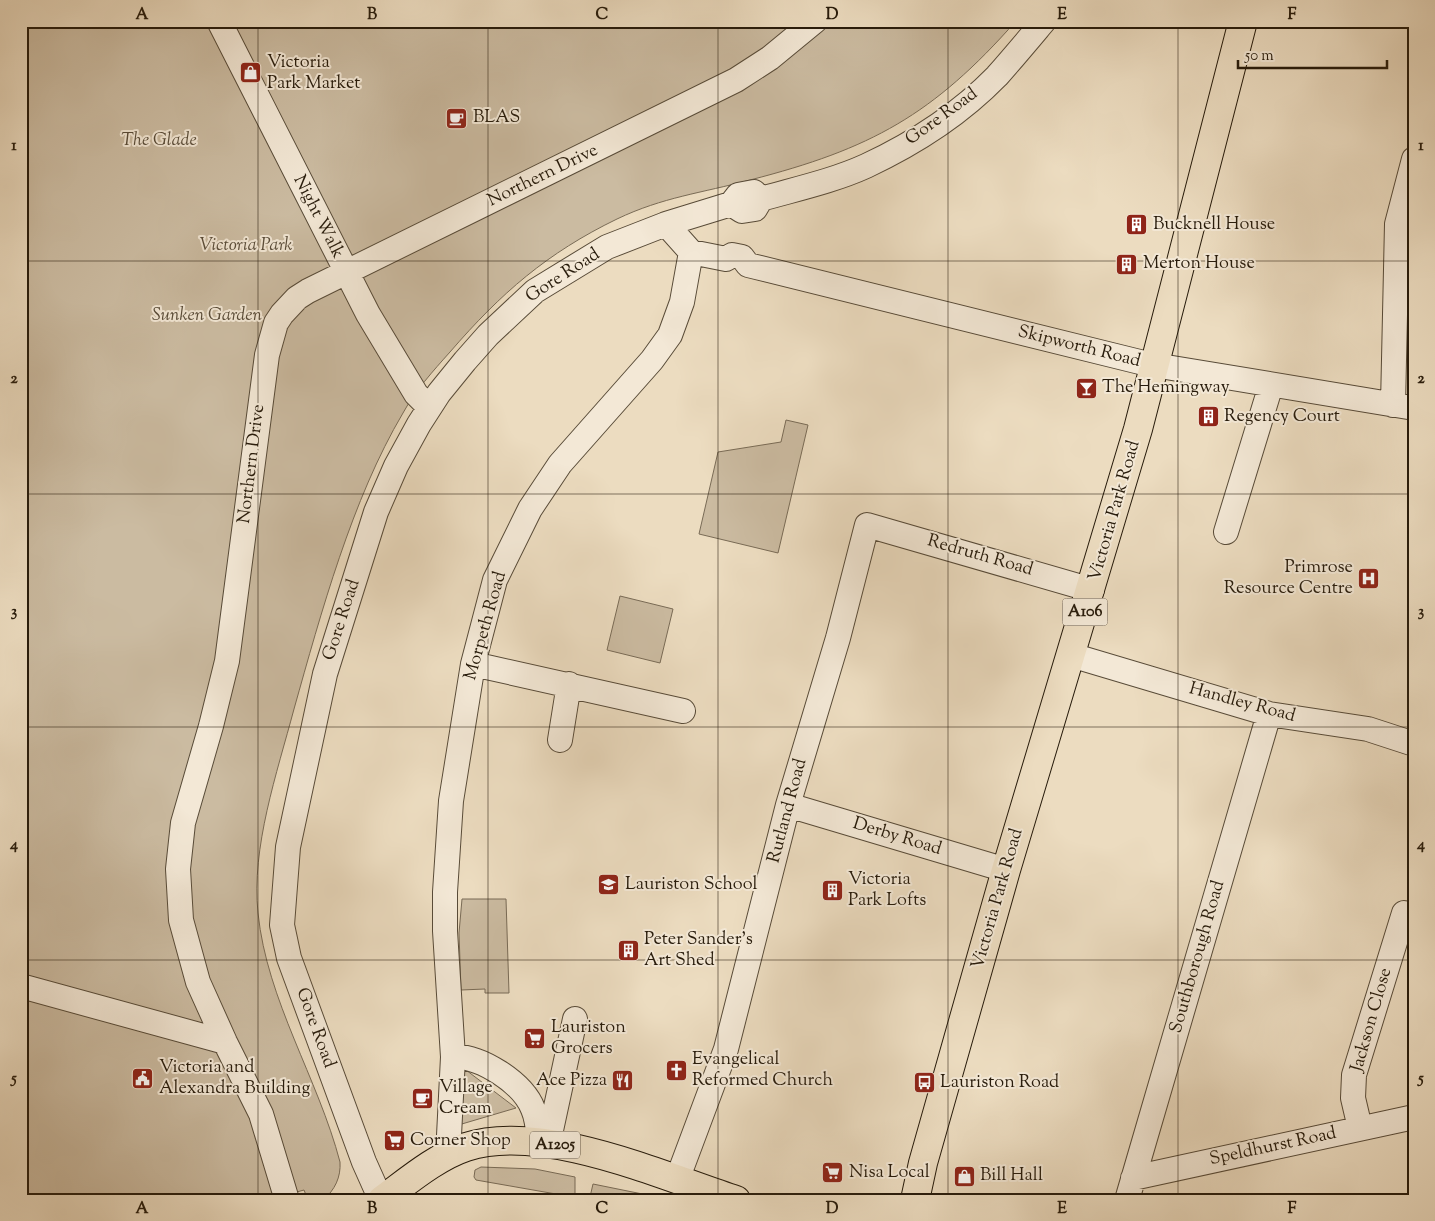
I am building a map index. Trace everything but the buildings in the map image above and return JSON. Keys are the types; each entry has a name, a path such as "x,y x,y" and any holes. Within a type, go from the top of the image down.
{"main road":[{"name":"Victoria Park Road","path":"915,1200 923,1163 1006,870 1092,590 1136,437 1243,21"},
{"name":"A1205","path":"382,1200 448,1154 488,1143 544,1144 611,1158 736,1200"}],"street":[{"name":"Night Walk","path":"219,21 368,314 411,386 429,407"},
{"name":"Northern Drive","path":"287,1200 261,1114 224,1042 198,982 181,920 178,869 183,823 211,726 227,661 262,383 274,330 282,314 297,298 346,271 736,80 770,58 815,21"},
{"name":"Gore Road","path":"382,1200 364,1162 289,958 282,925 282,898 288,847 325,674 376,512 396,466 429,407 488,335 535,291 607,248 666,224 731,204 738,195 754,192 761,199 813,185 866,166 912,141 957,111 996,77 1044,21"},
{"path":"1403,406 1396,224 1414,159"},
{"path":"666,224 691,252"},
{"name":"Skipworth Road","path":"691,252 726,259 730,266 741,268 748,264 1154,365 1403,406"},
{"name":"Morpeth Road","path":"448,1154 453,1057 445,931 445,892 451,801 473,664 495,580 530,509 560,464 652,360 670,335 682,302 691,252"},
{"path":"1226,532 1271,384"},
{"name":"Redruth Road","path":"867,525 1092,590"},
{"name":"Rutland Road","path":"677,1180 726,1049 788,805 838,638 867,525"},
{"name":"Handley Road","path":"1071,655 1269,714 1368,729 1414,744"},
{"path":"473,664 683,711"},
{"path":"560,740 569,684"},
{"name":"Southborough Road","path":"1130,1189 1269,714"},
{"name":"Derby Road","path":"788,805 1006,870"},
{"name":"Jackson Close","path":"1360,1128 1353,1098 1354,1075 1404,913"},
{"path":"21,986 224,1042"},
{"path":"544,1144 575,1019"},
{"path":"453,1057 465,1056 475,1059 514,1084 533,1107 544,1144"},
{"name":"Speldhurst Road","path":"1130,1189 1360,1128 1414,1117"}],"green space":[{"name":"Victoria Park","path":"21,21 1016,21 986,54 956,81 927,104 897,124 865,141 793,168 650,205 617,219 569,246 526,276 488,311 431,374 408,405 385,446 368,482 353,519 327,596 273,785 258,863 258,913 263,946 282,1008 331,1131 340,1162 336,1183 323,1200 308,1200 304,1190 267,1200 21,1200"},
{"path":"786,420 808,425 778,553 699,534 718,452 781,442"},
{"path":"620,596 673,609 660,663 607,650"},
{"path":"462,899 506,899 509,993 485,993 485,989 461,990 459,933"},
{"path":"462,1067 516,1108 455,1126"},
{"path":"481,1167 535,1169 575,1177 575,1194 573,1197 476,1180 474,1177 475,1170"},
{"path":"593,1184 672,1200 607,1200 590,1197"}],"place":[{"name":"Victoria Park Market","path":"251,73"},
{"name":"BLAS","path":"457,118"},
{"name":"Bucknell House","path":"1137,225"},
{"name":"Merton House","path":"1127,264"},
{"name":"The Hemingway","path":"1086,388"},
{"name":"Regency Court","path":"1208,417"},
{"name":"Primrose Resource Centre","path":"1369,578"},
{"name":"Lauriston School","path":"609,885"},
{"name":"Victoria Park Lofts","path":"832,890"},
{"name":"Peter Sander's Art Shed","path":"628,950"},
{"name":"Lauriston Grocers","path":"535,1038"},
{"name":"Evangelical Reformed Church","path":"676,1070"},
{"name":"Victoria and Alexandra Building","path":"143,1078"},
{"name":"Ace Pizza","path":"623,1081"},
{"name":"Lauriston Road","path":"924,1083"},
{"name":"Village Cream","path":"423,1098"},
{"name":"Corner Shop","path":"394,1141"},
{"name":"Nisa Local","path":"833,1173"},
{"name":"Bill Hall","path":"964,1176"}],"park label":[{"name":"The Glade","path":"159,141"},
{"name":"Sunken Garden","path":"207,316"}]}
